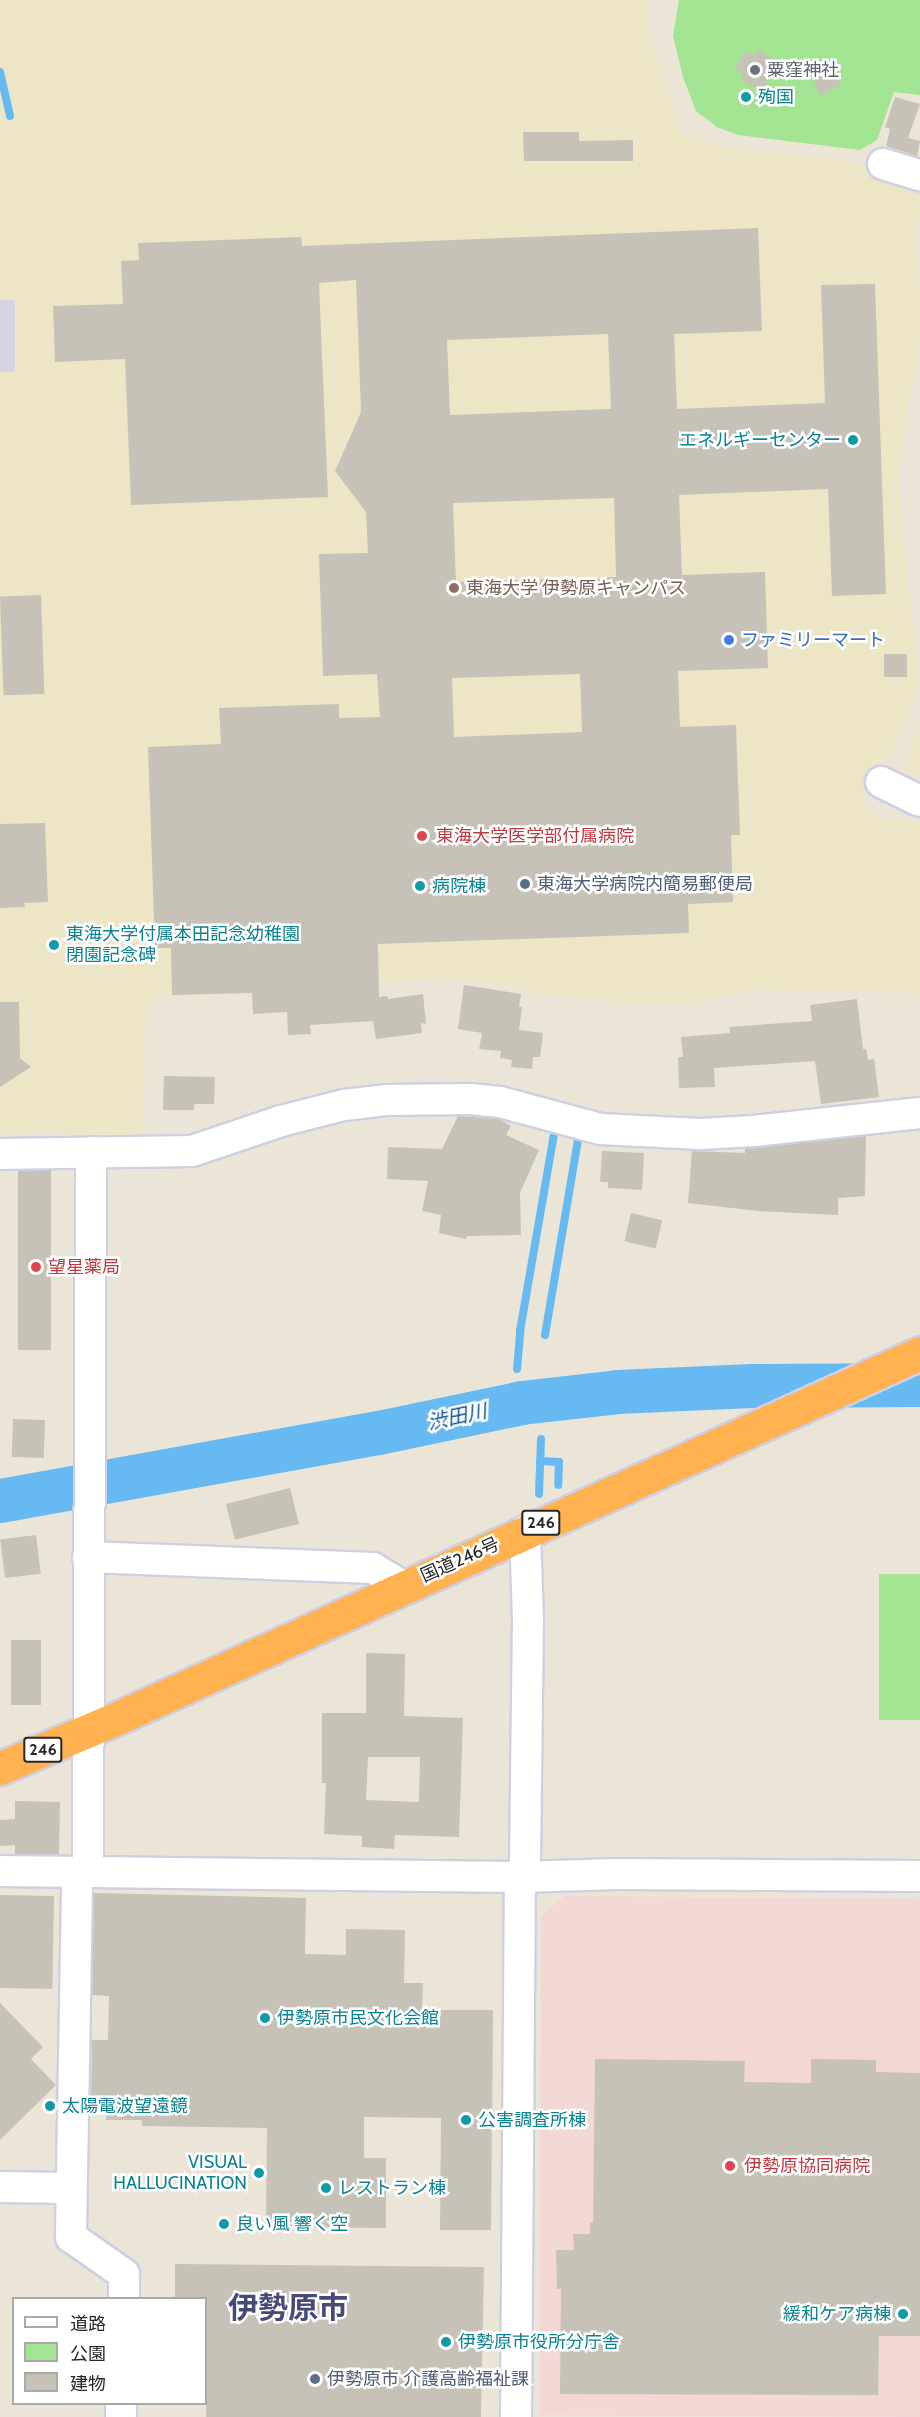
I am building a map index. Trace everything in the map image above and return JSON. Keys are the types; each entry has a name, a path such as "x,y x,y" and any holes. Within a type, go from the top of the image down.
{"highway":[{"name":"国道246号","path":"0,1768 87,1731 920,1353"}],"street":[{"path":"883,164 920,175"},
{"path":"881,782 920,801"},
{"path":"0,1154 192,1152 281,1121 344,1106 386,1100 500,1102 600,1129 700,1134 754,1131 920,1113"},
{"path":"91,1152 87,1731 71,2236 124,2274 124,2297"},
{"path":"516,2417 520,1876 525,1862 528,1619 525,1531"},
{"path":"88,1557 364,1567 373,1568 403,1586"},
{"path":"0,1871 82,1880 617,1874 920,1876"},
{"path":"0,2187 71,2188"}],"shaded area":[{"name":"東海大学 伊勢原キャンパス","path":"0,0 651,0 646,14 647,30 682,133 730,148 845,160 920,183 920,209 914,243 920,289 920,341 901,449 899,488 919,689 892,749 878,765 860,802 882,819 920,822 920,993 751,990 698,1002 634,1004 524,992 523,987 443,977 153,998 153,1004 145,1004 144,1129 139,1135 49,1132 0,1134"},
{"path":"0,300 15,300 15,372 0,372"},
{"path":"920,725 920,778 906,772 905,763"},
{"name":"伊勢原協同病院","path":"564,1896 920,1899 920,2417 540,2415 541,1917"}],"green space":[{"path":"679,0 920,0 920,95 894,92 877,140 860,150 738,135 717,127 696,111 683,77 673,36"},
{"path":"879,1574 920,1574 920,1720 879,1720"}],"building":[{"name":"粟窪神社","path":"758,50 778,61 762,92 741,80 744,74 735,69 745,51 755,56"},
{"path":"830,62 841,86 820,95 809,72"},
{"path":"895,97 920,104 908,138 920,141 917,156 886,146 890,129 885,127"},
{"path":"523,132 579,132 579,141 633,140 633,161 524,161"},
{"path":"758,228 762,331 674,334 677,409 825,403 821,285 875,284 886,594 832,596 828,489 679,495 682,575 765,572 768,668 678,671 680,727 736,725 740,835 731,835 733,902 688,904 689,933 378,944 379,997 387,996 388,999 423,994 426,1024 421,1023 422,1033 376,1039 373,1021 310,1025 311,1034 288,1035 287,1012 253,1014 252,993 172,995 171,948 155,948 148,747 221,744 219,708 339,704 339,718 380,717 377,674 323,676 319,554 368,553 366,512 335,471 361,412 356,280 319,283 328,497 131,505 125,359 55,362 53,306 123,304 121,261 139,260 138,243 301,237 302,246","holes":["608,334 611,409 450,415 447,340","614,498 616,577 456,582 453,503","580,674 582,732 454,737 452,678"]},
{"path":"41,595 44,694 3,695 0,596"},
{"path":"884,654 907,654 907,677 884,677"},
{"path":"45,823 48,902 24,903 25,907 0,908 0,824"},
{"path":"464,985 521,994 519,1030 543,1033 540,1057 533,1057 532,1069 511,1067 512,1060 500,1058 501,1051 479,1049 482,1033 458,1029"},
{"path":"857,999 863,1049 866,1049 868,1060 874,1059 879,1097 821,1104 815,1061 714,1068 715,1087 679,1088 678,1057 683,1057 681,1037 730,1033 729,1027 812,1021 810,1005"},
{"path":"0,1002 19,1002 20,1058 31,1067 0,1087"},
{"path":"164,1076 215,1077 214,1104 194,1104 194,1110 163,1110"},
{"path":"458,1116 498,1119 511,1126 506,1135 539,1150 520,1193 521,1235 467,1236 466,1239 439,1233 441,1215 422,1211 428,1181 387,1179 388,1147 442,1149"},
{"path":"866,1136 865,1196 838,1198 838,1215 758,1211 688,1203 692,1151 745,1153 745,1149"},
{"path":"602,1151 644,1153 642,1190 608,1188 608,1182 600,1182"},
{"path":"18,1170 51,1170 51,1350 18,1350"},
{"path":"631,1213 662,1220 656,1248 624,1241"},
{"path":"13,1419 45,1420 44,1458 12,1457"},
{"path":"290,1488 299,1524 235,1540 226,1504"},
{"path":"36,1535 41,1574 5,1578 0,1539"},
{"path":"11,1640 41,1640 41,1705 11,1705"},
{"path":"366,1653 405,1654 404,1716 463,1718 459,1837 395,1835 394,1849 362,1847 362,1836 324,1834 326,1783 322,1783 322,1713 366,1713","holes":["368,1757 420,1757 419,1802 366,1800"]},
{"path":"15,1801 60,1802 59,1854 15,1854 15,1845 0,1846 0,1820 15,1819"},
{"name":"伊勢原市民文化会館","path":"94,1893 306,1898 305,1954 346,1955 346,1929 405,1930 404,1983 423,1983 422,2010 493,2010 491,2230 440,2230 441,2118 364,2117 364,2158 386,2158 386,2228 266,2227 267,2128 142,2126 142,2120 106,2120 107,2105 91,2105 92,2040 108,2040 109,1996 92,1995"},
{"path":"0,1895 54,1896 52,1989 0,1988"},
{"path":"0,2003 43,2047 31,2059 56,2085 0,2140"},
{"path":"595,2059 745,2061 744,2082 811,2083 811,2059 876,2060 876,2072 920,2073 920,2336 879,2336 878,2395 560,2394 561,2289 557,2289 556,2250 574,2250 573,2234 590,2234 590,2223 593,2222"},
{"path":"175,2264 484,2267 481,2417 206,2417 207,2297 175,2297"}],"waterway":[{"path":"0,72 10,116"},
{"path":"545,1335 579,1133"},
{"path":"517,1369 520,1331 554,1135"},
{"name":"渋田川","path":"0,1501 379,1433 522,1403 618,1392 752,1386 920,1385"},
{"path":"517,1387 522,1403"},
{"path":"539,1494 541,1439"},
{"path":"540,1461 559,1462 558,1485"}],"place":[{"name":"粟窪神社","path":"755,70"},
{"name":"殉国","path":"746,97"},
{"name":"エネルギーセンター","path":"853,440"},
{"name":"東海大学 伊勢原キャンパス","path":"454,588"},
{"name":"ファミリーマート","path":"729,640"},
{"name":"東海大学医学部付属病院","path":"422,836"},
{"name":"東海大学病院内簡易郵便局","path":"525,884"},
{"name":"病院棟","path":"420,886"},
{"name":"東海大学付属本田記念幼稚園 閉園記念碑","path":"54,945"},
{"name":"望星薬局","path":"36,1267"},
{"name":"伊勢原市民文化会館","path":"265,2018"},
{"name":"太陽電波望遠鏡","path":"50,2106"},
{"name":"公害調査所棟","path":"466,2120"},
{"name":"伊勢原協同病院","path":"730,2166"},
{"name":"VISUAL HALLUCINATION","path":"259,2173"},
{"name":"レストラン棟","path":"326,2188"},
{"name":"良い風 響く空","path":"224,2224"},
{"name":"緩和ケア病棟","path":"903,2314"},
{"name":"伊勢原市役所分庁舎","path":"446,2342"},
{"name":"伊勢原市 介護高齢福祉課","path":"315,2379"}],"district":[{"name":"伊勢原市","path":"288,2308"}]}
